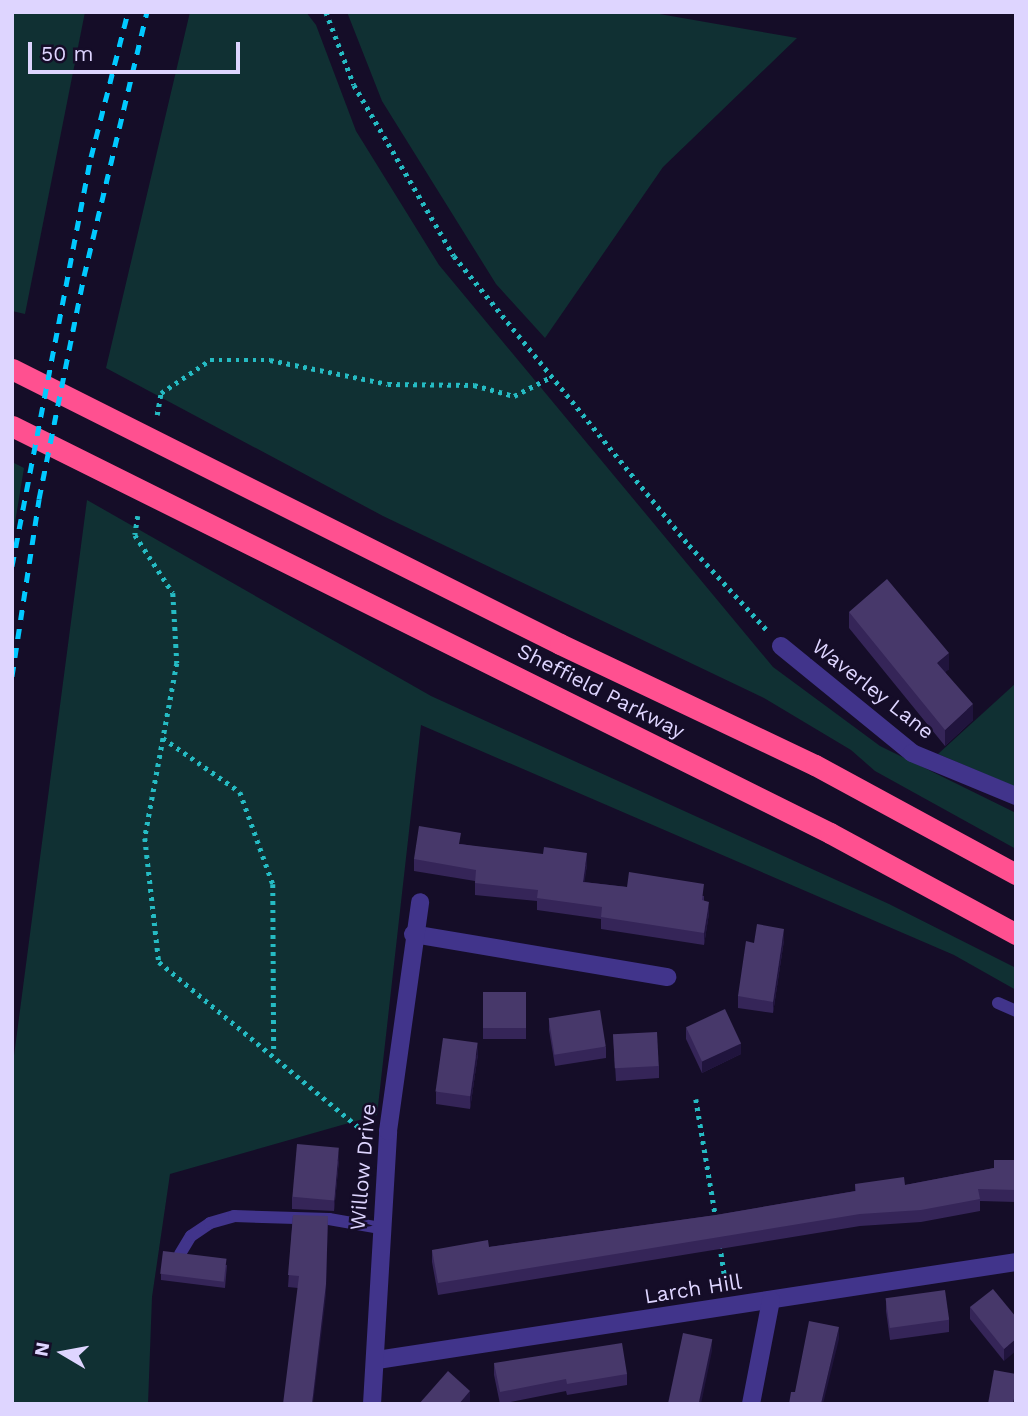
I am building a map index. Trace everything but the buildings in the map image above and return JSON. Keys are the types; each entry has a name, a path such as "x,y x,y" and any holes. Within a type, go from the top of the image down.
{"highway":[{"name":"Sheffield Parkway","path":"12,369 171,446 560,643 815,765 1016,874"},
{"name":"Sheffield Parkway","path":"12,426 830,833 1016,934"}],"street":[{"name":"Waverley Lane","path":"781,646 912,753 1016,796"},
{"name":"Willow Drive","path":"372,1404 377,1360 380,1228 397,1041 420,902"},
{"path":"413,934 667,977"},
{"name":"Larch Hill","path":"377,1360 1016,1262"},
{"path":"751,1404 771,1300"}],"lane":[{"path":"998,1003 1016,1011"},
{"path":"180,1254 191,1236 210,1223 234,1216 329,1219 380,1228"}],"path":[{"path":"326,12 354,85 454,256 689,545 781,646"},
{"path":"156,419 160,393 210,360 271,360 388,384 474,385 514,396 551,377"},
{"path":"139,509 135,535 173,593 177,663 145,838 159,962 274,1053 361,1129"},
{"path":"163,738 240,792 273,884 274,1053"},
{"path":"696,1099 717,1228"},
{"path":"719,1241 730,1306"}],"green space":[{"path":"12,12 85,12 25,314 12,311"},
{"path":"190,12 306,12 316,25 356,131 439,265 773,667 880,746 1016,813 1016,849 875,771 851,750 764,698 383,516 106,368"},
{"path":"347,12 648,12 797,38 663,167 545,338 496,284 382,101"},
{"path":"12,462 24,468 12,541"},
{"path":"87,500 431,696 889,904 1016,968 1016,990 954,955 421,725 377,1115 170,1174 152,1297 148,1404 12,1404 12,1071"},
{"path":"1016,683 1016,787 938,754"}],"railway":[{"path":"12,566 91,157 128,12"},
{"path":"12,676 39,499 84,276 147,12"}]}
